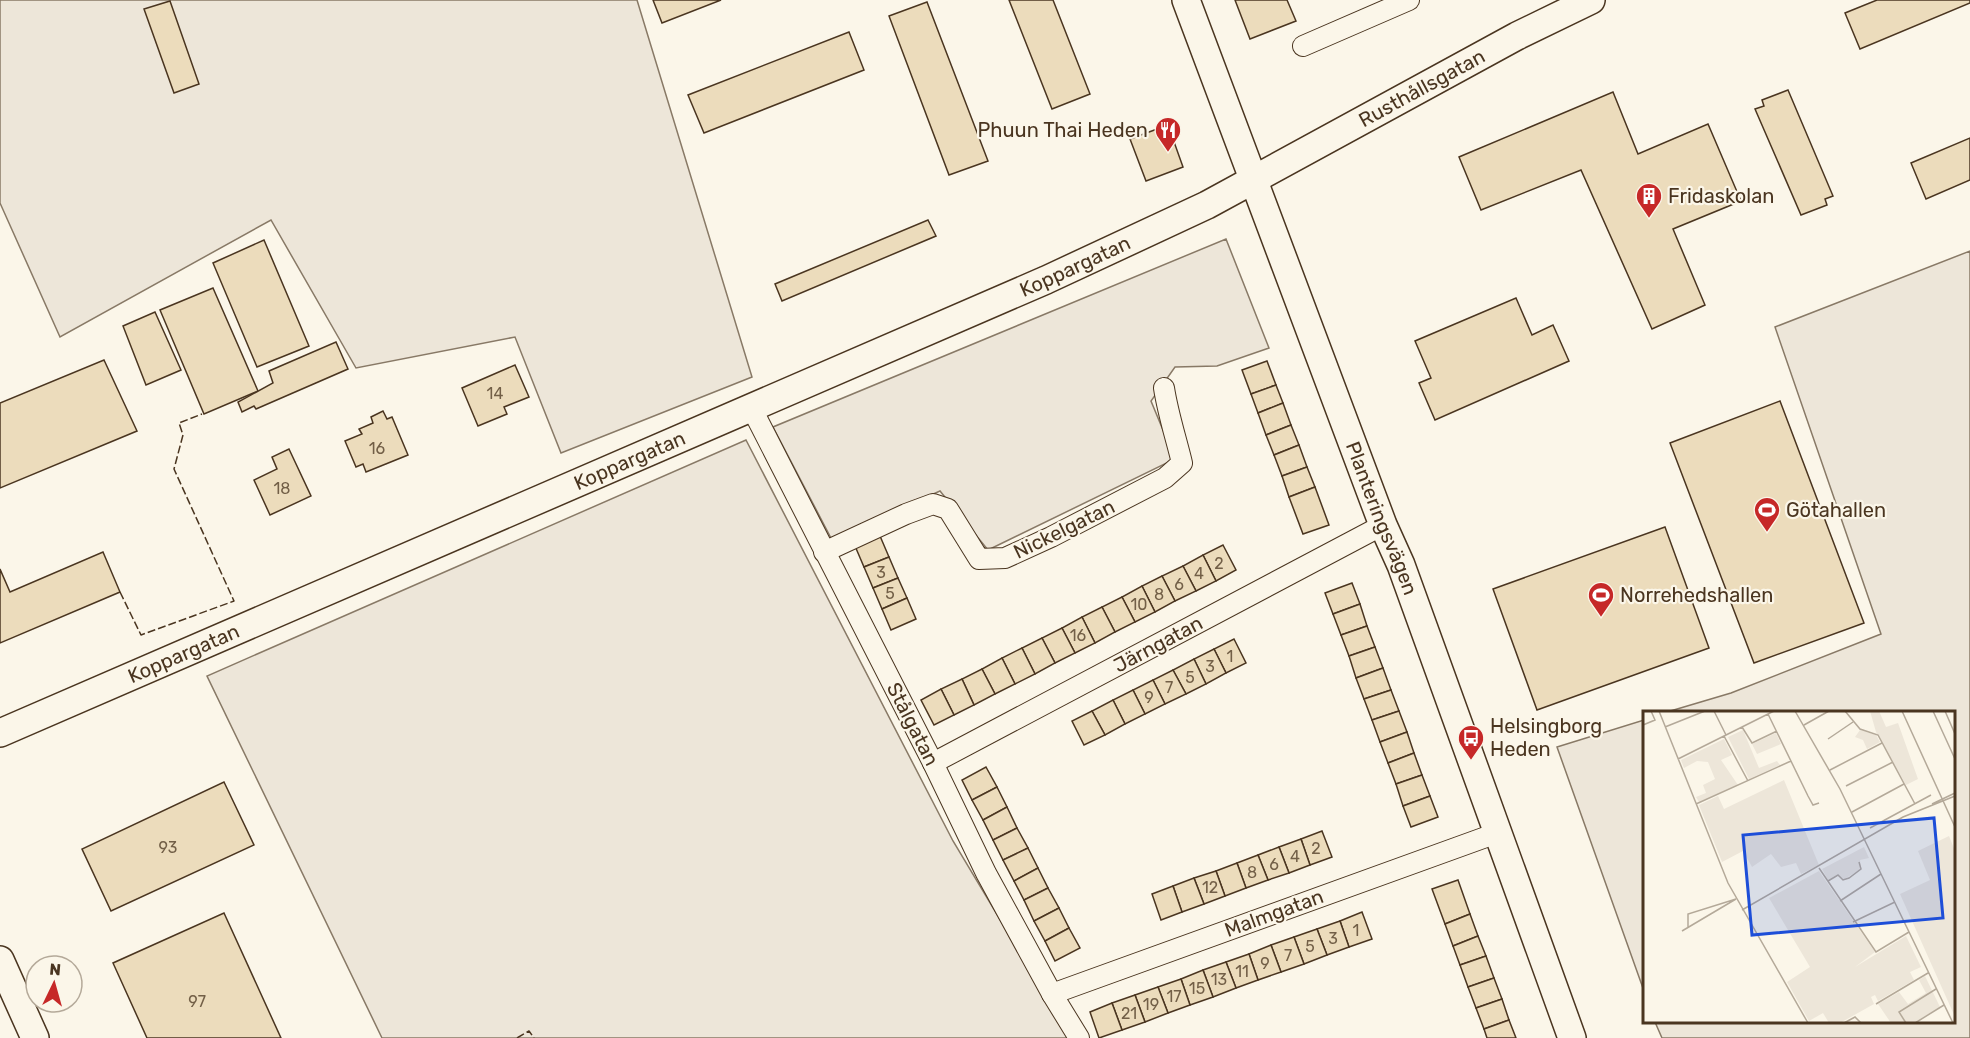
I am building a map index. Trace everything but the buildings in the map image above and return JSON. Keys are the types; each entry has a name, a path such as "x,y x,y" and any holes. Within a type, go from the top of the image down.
{"street":[{"name":"Planteringsvägen","path":"1186,0 1383,525 1401,566 1572,1038"},
{"path":"1304,46 1409,0"},
{"name":"Rusthållsgatan","path":"1254,180 1517,36 1590,0"},
{"name":"Koppargatan","path":"0,733 1046,280 1170,224 1254,180"},
{"name":"Nickelgatan","path":"824,552 933,504 948,509 979,559 1005,558 1051,537 1165,478 1182,463 1167,410 1164,388"},
{"name":"Stålgatan","path":"751,407 933,763 986,873 1052,994 1079,1038"},
{"name":"Järngatan","path":"933,763 1383,525"},
{"name":"Malmgatan","path":"1052,994 1497,832"},
{"path":"0,960 35,1038"}],"shaded area":[{"path":"0,0 637,0 752,377 561,453 515,337 356,368 271,220 60,337 0,203"},
{"path":"1226,239 1269,348 1217,366 1175,367 1151,401 1175,459 988,550 940,491 832,540 773,427"},
{"path":"1970,251 1970,1038 1662,1038 1655,1023 1955,1023 1955,711 1670,711 1731,693 1881,634 1775,327"},
{"path":"746,440 953,841 1071,1038 382,1038 207,676"},
{"path":"1643,720 1643,988 1557,747"}],"fence":[{"path":"120,592 141,635 234,601 174,469 183,435 179,423 202,414"},
{"path":"517,1038 529,1031 534,1038"}],"place":[{"name":"Phuun Thai Heden","path":"1168,153"},
{"name":"Fridaskolan","path":"1649,219"},
{"name":"Götahallen","path":"1767,533"},
{"name":"Norrehedshallen","path":"1601,618"},
{"name":"Helsingborg Heden","path":"1471,761"}]}
